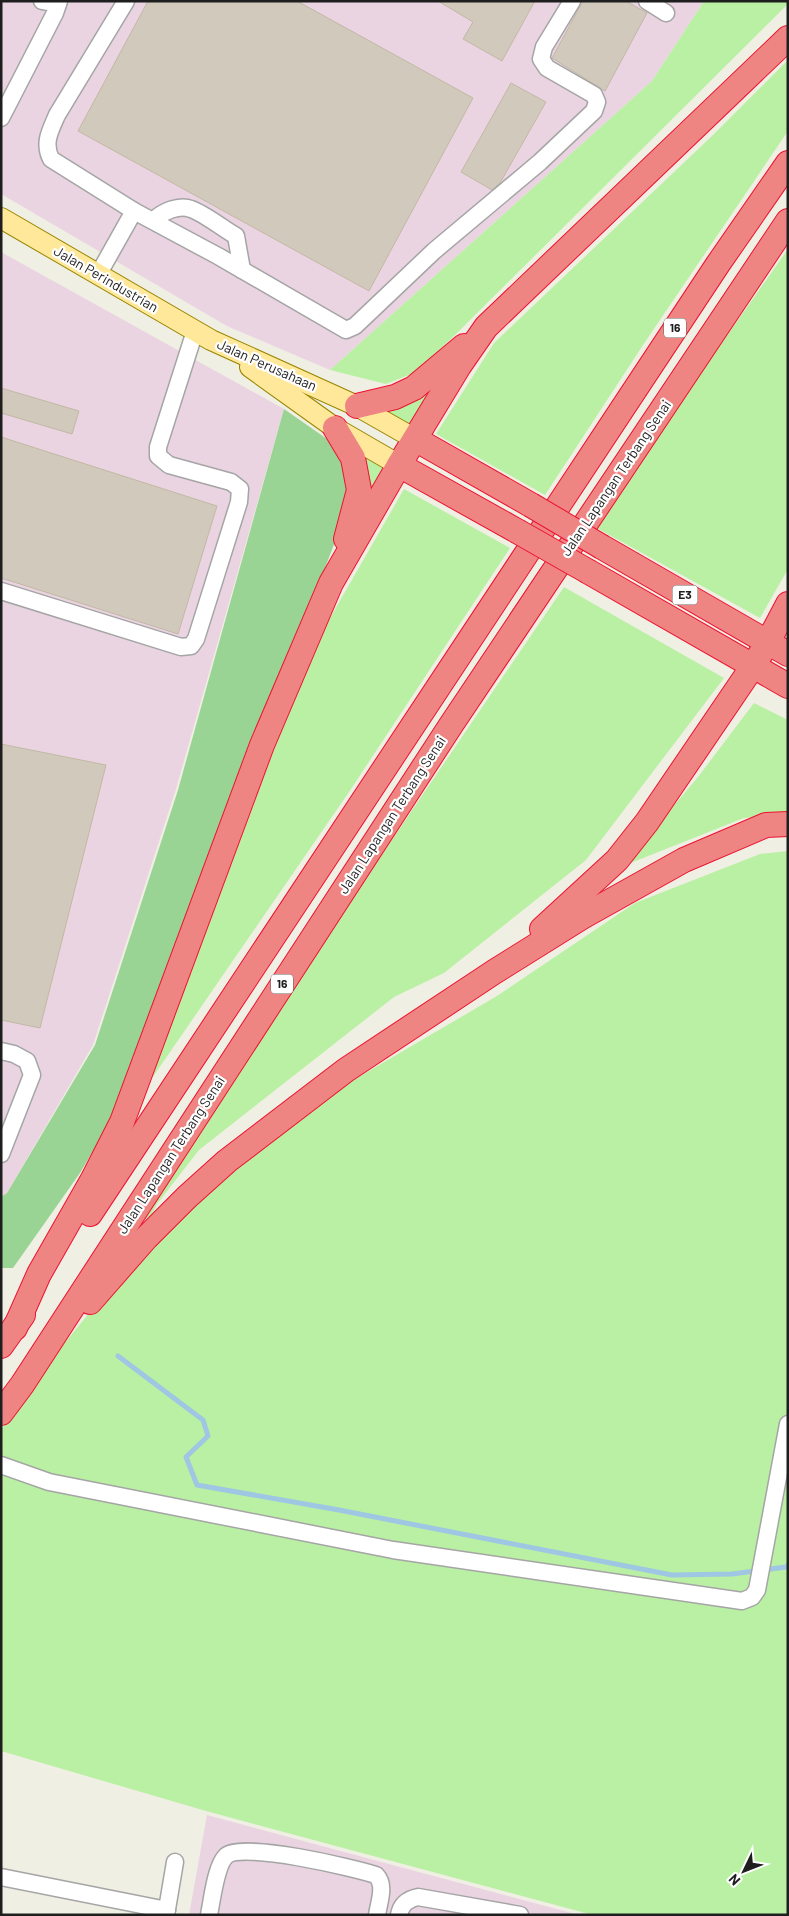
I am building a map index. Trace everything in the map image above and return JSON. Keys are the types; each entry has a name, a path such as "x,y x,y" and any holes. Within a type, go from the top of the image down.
{"highway":[{"path":"357,406 396,397 414,388 486,327 788,38"},
{"name":"16","path":"8,1337 718,264 788,163"},
{"name":"Jalan Lapangan Terbang Senai","path":"1,1413 22,1385 446,733 788,221"},
{"path":"331,583 399,465 459,366 486,327"},
{"path":"8,1337 39,1274 93,1179 122,1122 262,745 331,583 348,532 359,490 353,458 335,428"},
{"name":"E3","path":"415,439 778,648"},
{"name":"E3","path":"399,465 788,686"},
{"path":"494,972 617,860 647,822 753,666 778,648 788,604"},
{"path":"22,1385 146,1238 187,1197 227,1161 346,1070 494,972 582,917 684,860 766,825 788,824"}],"main road":[{"name":"Jalan Perindustrian","path":"1,218 203,335"},
{"name":"Jalan Perusahaan","path":"203,335 357,406 415,439"},
{"name":"Jalan Perusahaan","path":"203,335 335,428 399,465"}],"street":[{"path":"126,1 48,133 46,150 51,159 134,211 154,220 346,330 355,326 434,251 540,162 594,111 597,102 594,95 547,68 541,59 544,46 572,1"},
{"path":"647,1 666,12"},
{"path":"1,118 55,13 53,2"},
{"path":"154,220 159,215 171,210 189,208 236,236 242,270"},
{"path":"98,275 134,211"},
{"path":"1,591 181,647 191,646 196,640 239,502 240,489 232,482 169,465 158,456 158,447 203,335"},
{"path":"1,1051 14,1054 27,1061 32,1075 1,1154"},
{"path":"1,1465 49,1482 393,1550 742,1601 755,1594 759,1582 788,1424"},
{"path":"209,1915 220,1862 230,1852 238,1851 278,1853 376,1875 381,1885 377,1915"},
{"path":"1,1877 167,1912 175,1862"},
{"path":"399,1915 400,1908 409,1899 418,1897 520,1915"}],"shaded area":[{"path":"1,1 704,1 652,81 330,370 227,326 1,194"},
{"path":"1,252 284,409 176,789 93,1045 7,1193 1,1197"},
{"path":"207,1815 579,1915 189,1915"}],"green space":[{"path":"704,1 788,1 788,4 453,337 414,373 386,384 330,370 652,81"},
{"path":"788,60 788,131 643,345 545,495 436,434 494,343 713,135"},
{"path":"788,249 788,569 760,618 593,526"},
{"path":"453,369 413,429 375,409 398,409 423,397"},
{"path":"284,409 340,448 350,481 348,508 117,1110 80,1173 13,1268 1,1268 1,1197 7,1193 95,1045 178,790"},
{"path":"357,453 386,470 365,500"},
{"path":"404,489 510,548 349,792 137,1100 231,865 310,653"},
{"path":"564,587 724,678 586,860 444,973 394,997 199,1150 157,1204 152,1214 146,1219 140,1217 142,1207"},
{"path":"754,703 788,720 788,814 744,818 623,866 698,777"},
{"path":"788,851 788,1915 593,1915 206,1811 1,1751 1,1430 49,1362 141,1250 304,1109 497,996 635,903 760,854"}],"building":[{"path":"148,1 297,1 473,98 369,291 78,131"},
{"path":"438,1 535,1 502,61 463,39 473,22"},
{"path":"583,1 626,1 647,13 605,91 552,58"},
{"path":"511,83 546,102 500,183 492,190 461,172"},
{"path":"1,388 79,411 72,434 1,413"},
{"path":"1,437 217,506 178,634 1,578"},
{"path":"1,744 106,765 40,1028 1,1020"}],"waterway":[{"path":"118,1356 203,1420 208,1436 186,1457 197,1485 339,1510 672,1575 732,1574 786,1567 788,1565"}]}
